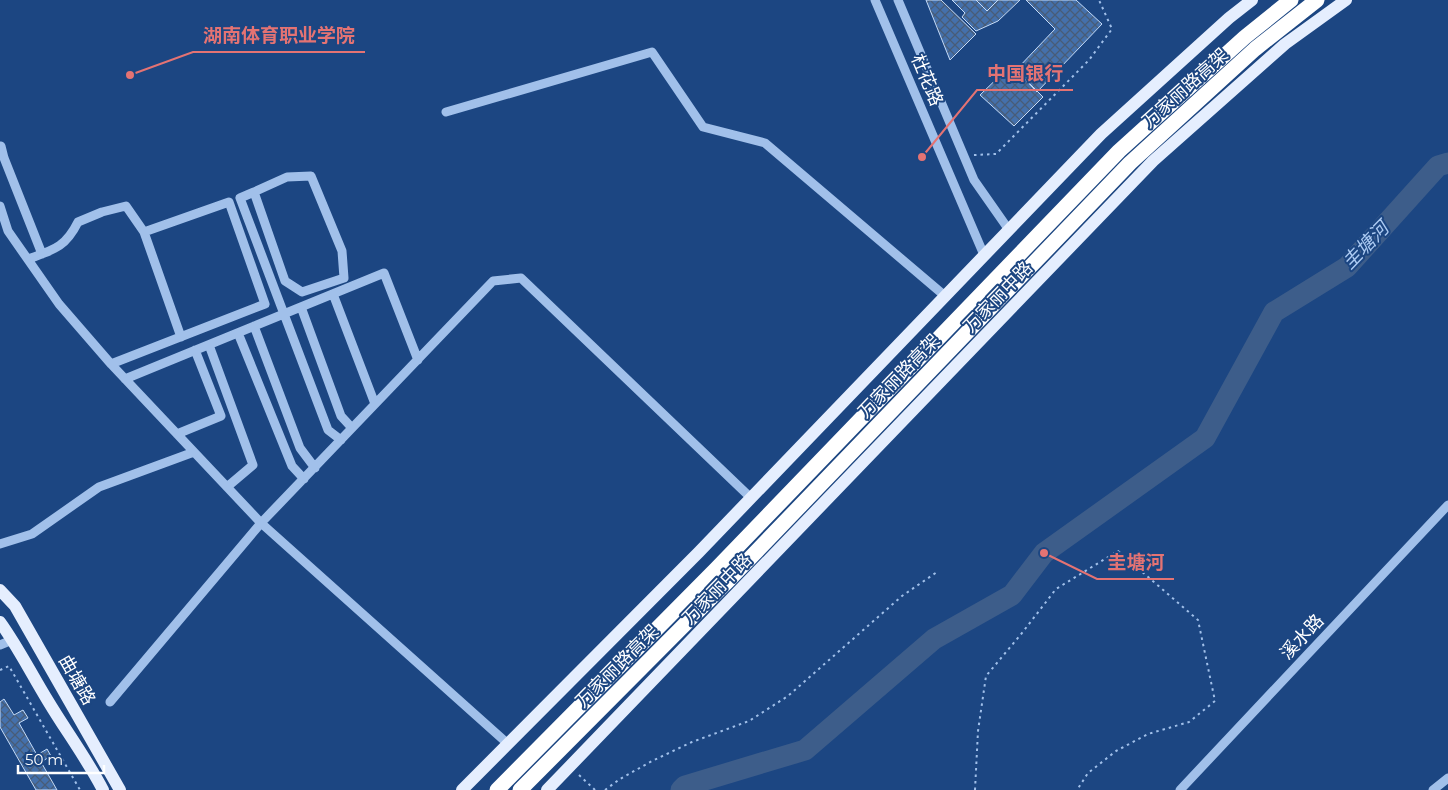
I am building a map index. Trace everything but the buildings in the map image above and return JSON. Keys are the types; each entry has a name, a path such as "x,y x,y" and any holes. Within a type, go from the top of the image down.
{"highway":[{"name":"万家丽路高架","path":"497,790 716,569 1119,151 1245,37 1291,0"},
{"name":"万家丽路高架","path":"520,790 728,581 1130,163 1256,49 1317,0"}],"main road":[{"path":"462,790 751,498 1101,134 1229,18 1252,0"},
{"name":"万家丽中路","path":"547,790 1153,161 1285,44 1346,0"},
{"name":"曲塘路","path":"0,590 15,606 120,790"},
{"name":"曲塘路","path":"0,623 94,772 103,790"}],"street":[{"name":"杜花路","path":"875,0 984,255"},
{"name":"杜花路","path":"898,0 974,180 1009,230"},
{"path":"446,112 652,52 703,127 765,143 945,296"},
{"path":"1,146 42,254"},
{"path":"144,232 240,198 287,177 312,176 342,251 344,278 302,292 285,282 254,192"},
{"path":"240,198 328,430 341,440"},
{"path":"111,364 265,304 229,202"},
{"path":"0,206 4,232 28,259 59,304 125,379 261,523 508,744"},
{"path":"28,259 59,247 72,235 78,222 102,212 126,206 144,232 181,337"},
{"path":"125,379 384,273 418,360"},
{"path":"110,702 261,523 493,281 521,278 751,498"},
{"path":"333,294 376,404"},
{"path":"301,306 341,416 352,428"},
{"path":"254,326 300,448 315,468"},
{"path":"238,333 292,466 304,479"},
{"path":"209,345 253,465 227,487"},
{"path":"195,350 221,416"},
{"path":"177,434 233,411"},
{"path":"0,544 32,534 99,487 194,452"},
{"name":"溪水路","path":"1180,790 1448,505"},
{"path":"0,645 12,640"},
{"path":"1433,790 1448,778"}],"path":[{"path":"974,155 996,154 1089,60 1112,29 1100,0"},
{"path":"975,790 978,731 986,676 1056,589 1118,551 1198,620 1215,701 1189,722 1148,734 1116,751 1088,773 1077,790"},
{"path":"605,790 652,761 692,742 749,721 788,696 902,596 938,572"},
{"path":"0,670 9,666 80,790"},
{"path":"570,766 595,790"}],"waterway":[{"name":"圭塘河","path":"681,790 685,786 805,750 934,639 1012,595 1044,553 1205,438 1274,312 1347,267 1438,166 1448,163"}],"place":[{"name":"湖南体育职业学院","path":"130,75"},
{"name":"中国银行","path":"922,157"},
{"name":"圭塘河","path":"1044,553"}]}
